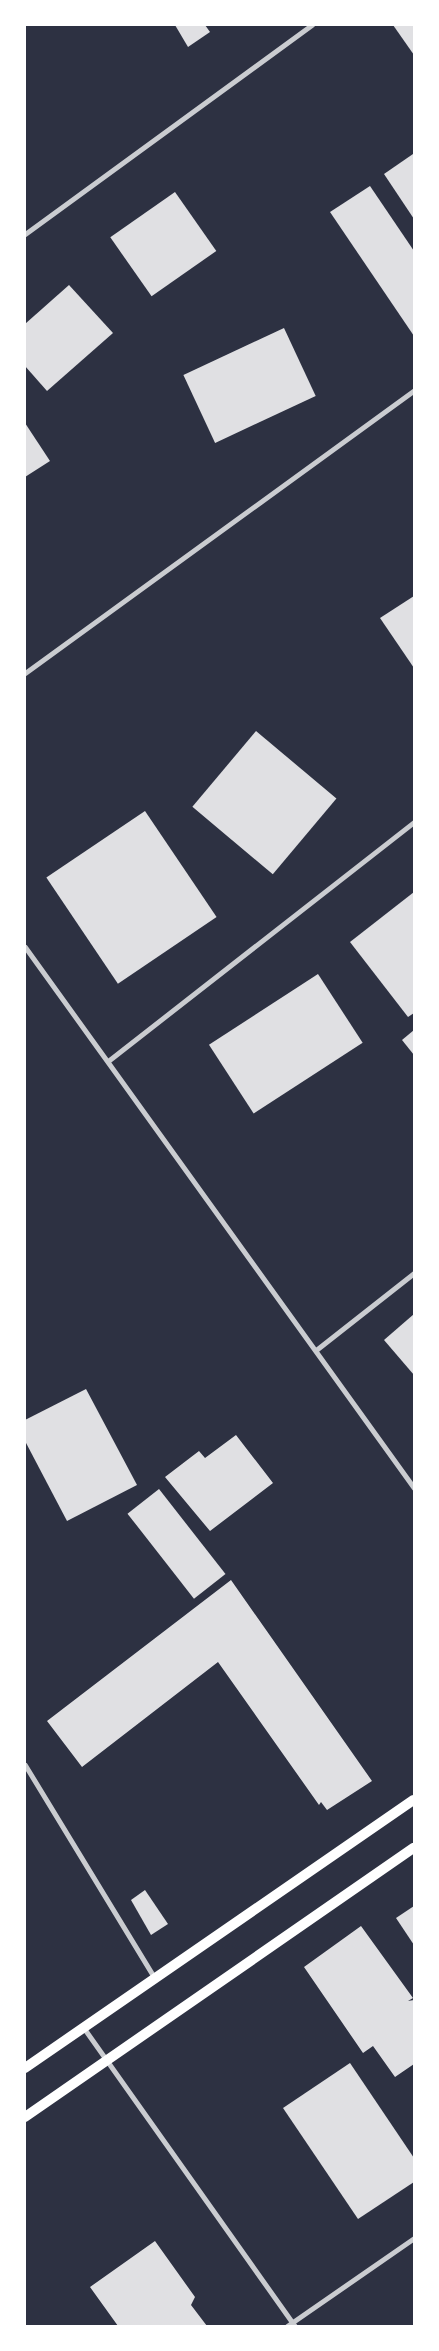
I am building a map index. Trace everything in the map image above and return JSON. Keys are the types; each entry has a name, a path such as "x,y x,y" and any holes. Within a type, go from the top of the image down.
{"main road":[{"path":"25,2068 154,1977 414,1800"},
{"path":"25,2117 414,1848"}],"street":[{"path":"25,234 312,25"},
{"path":"25,673 414,390"},
{"path":"108,1061 414,822"},
{"path":"25,947 414,1488"},
{"path":"316,1350 414,1273"},
{"path":"25,1766 154,1977"},
{"path":"83,2027 292,2325 414,2238"}],"building":[{"path":"175,25 205,25 210,32 188,47"},
{"path":"393,25 414,25 414,55"},
{"path":"413,154 414,156 414,219 384,174"},
{"path":"370,186 414,251 414,336 330,212"},
{"path":"175,192 216,251 152,296 110,237"},
{"path":"69,285 113,333 47,391 25,366 25,324"},
{"path":"284,328 316,396 215,443 183,375"},
{"path":"25,423 50,461 25,477"},
{"path":"414,596 414,668 380,618"},
{"path":"256,731 336,798 273,874 192,807"},
{"path":"145,811 217,917 118,984 46,878"},
{"path":"414,892 414,1013 408,1017 350,942"},
{"path":"318,974 363,1043 254,1114 209,1045"},
{"path":"414,1030 414,1055 402,1040"},
{"path":"414,1314 414,1375 384,1340"},
{"path":"86,1389 137,1485 67,1521 25,1441 25,1420"},
{"path":"236,1435 273,1483 210,1531 165,1477 199,1451 205,1458"},
{"path":"159,1489 225,1574 194,1599 127,1514"},
{"path":"231,1580 372,1781 327,1810 321,1802 319,1805 218,1662 82,1767 47,1721"},
{"path":"145,1890 168,1924 151,1935 131,1900"},
{"path":"414,1906 414,1945 396,1918"},
{"path":"361,1926 413,1998 408,2001 414,2000 414,2064 395,2077 373,2046 363,2053 304,1967"},
{"path":"350,2063 414,2158 414,2182 358,2219 283,2108"},
{"path":"155,2241 195,2297 191,2305 207,2326 118,2326 90,2287"}]}
